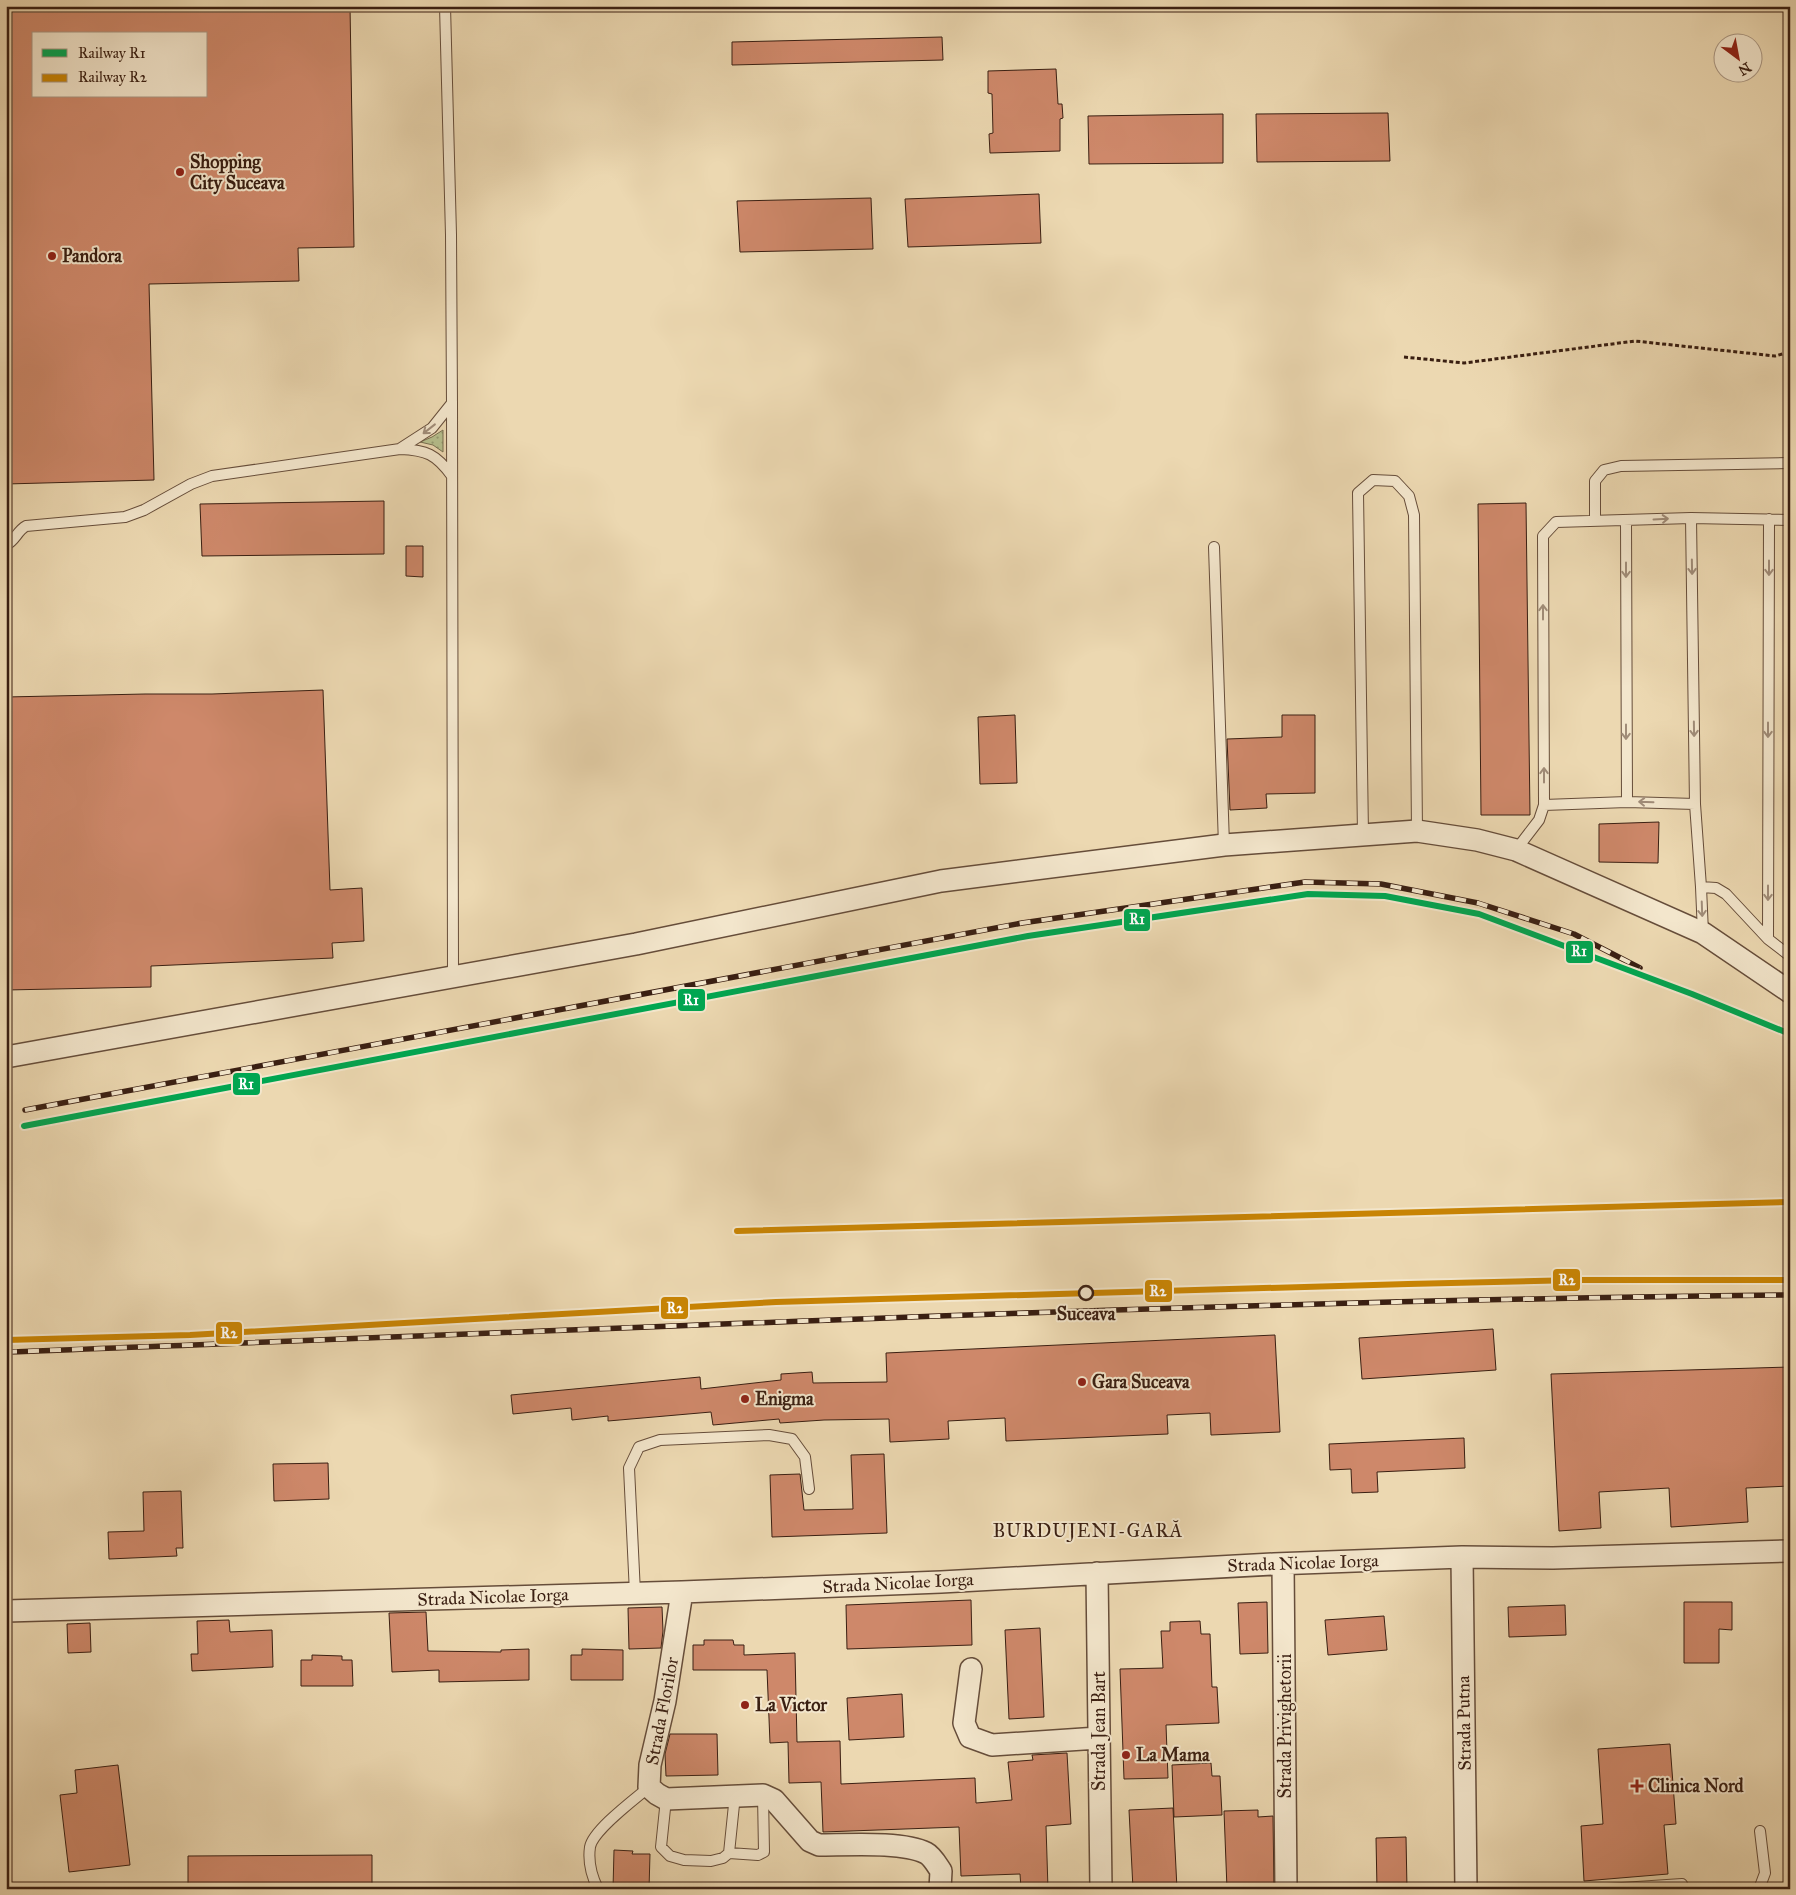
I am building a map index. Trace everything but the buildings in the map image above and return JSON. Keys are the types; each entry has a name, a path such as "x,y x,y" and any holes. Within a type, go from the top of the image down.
{"street":[{"path":"6,1057 636,944 941,881 1224,845 1417,831 1477,840 1516,850 1703,933 1790,992"},
{"name":"Strada Nicolae Iorga","path":"6,1611 634,1594 941,1582 1284,1564 1462,1557 1553,1558 1790,1551"},
{"name":"Strada Putna","path":"1462,1557 1466,1889"},
{"name":"Strada Privighetorii","path":"1284,1564 1286,1889"},
{"name":"Strada Jean Bart","path":"1097,1573 1101,1889"},
{"name":"Strada Florilor","path":"658,1793 650,1765 665,1701 682,1592"},
{"path":"971,1669 964,1723 970,1737 992,1745 1098,1738"},
{"path":"658,1793 763,1795 774,1800 810,1841 819,1845 896,1846 928,1854 941,1871 940,1889"}],"lane":[{"path":"445,6 451,235 453,977"},
{"path":"400,449 432,428 452,403"},
{"path":"6,545 14,540 21,529 26,526 119,518 134,514 204,478 400,449 427,452 443,462 452,476"},
{"path":"1595,520 1595,481 1604,470 1621,466 1790,463"},
{"path":"1363,834 1358,493 1373,480 1395,480 1409,496 1414,515 1417,831"},
{"path":"1691,518 1695,804 1702,887 1703,933"},
{"path":"1516,850 1539,820 1544,805 1543,536 1556,522 1691,518 1790,520"},
{"path":"1768,939 1769,519"},
{"path":"1626,521 1627,802"},
{"path":"1214,547 1224,845"},
{"path":"1544,805 1627,802 1695,804"},
{"path":"1702,887 1716,888 1726,894 1768,939 1790,956"},
{"path":"634,1594 629,1468 639,1447 660,1440 768,1435 792,1439 805,1457 809,1489"},
{"path":"598,1889 592,1876 590,1846 605,1825 658,1793 661,1846 670,1856 684,1860 711,1861 723,1858 729,1853 758,1855 764,1852 763,1795"},
{"path":"729,1853 735,1795"},
{"path":"1758,1889 1765,1873 1760,1831"},
{"path":"1607,1889 1682,1884"}],"path":[{"path":"1404,357 1464,363 1635,341 1775,356 1790,352"}],"green space":[{"path":"443,430 443,452 433,445 420,442 432,437"}],"railway":[{"path":"25,1110 1022,923 1305,882 1381,884 1478,903 1574,934 1640,968"},
{"path":"24,1126 1028,936 1308,894 1385,896 1479,914 1692,994 1790,1034"},
{"path":"737,1231 1790,1202"},
{"path":"6,1352 1121,1310 1344,1303 1790,1295"}],"rail line":[{"name":"R1","path":"24,1126 1028,936 1308,894 1385,896 1479,914 1692,994 1790,1034"},
{"name":"R2","path":"737,1231 1790,1202"},
{"name":"R2","path":"6,1340 190,1335 776,1302 1577,1280 1790,1280"}],"place":[{"name":"Shopping City Suceava","path":"180,172"},
{"name":"Pandora","path":"52,256"},
{"name":"Suceava","path":"1086,1293"},
{"name":"Gara Suceava","path":"1082,1382"},
{"name":"Enigma","path":"745,1399"},
{"name":"La Victor","path":"745,1705"},
{"name":"La Mama","path":"1126,1755"},
{"name":"Clinica Nord","path":"1637,1786"}],"district":[{"name":"BURDUJENI-GARĂ","path":"1088,1530"}]}
